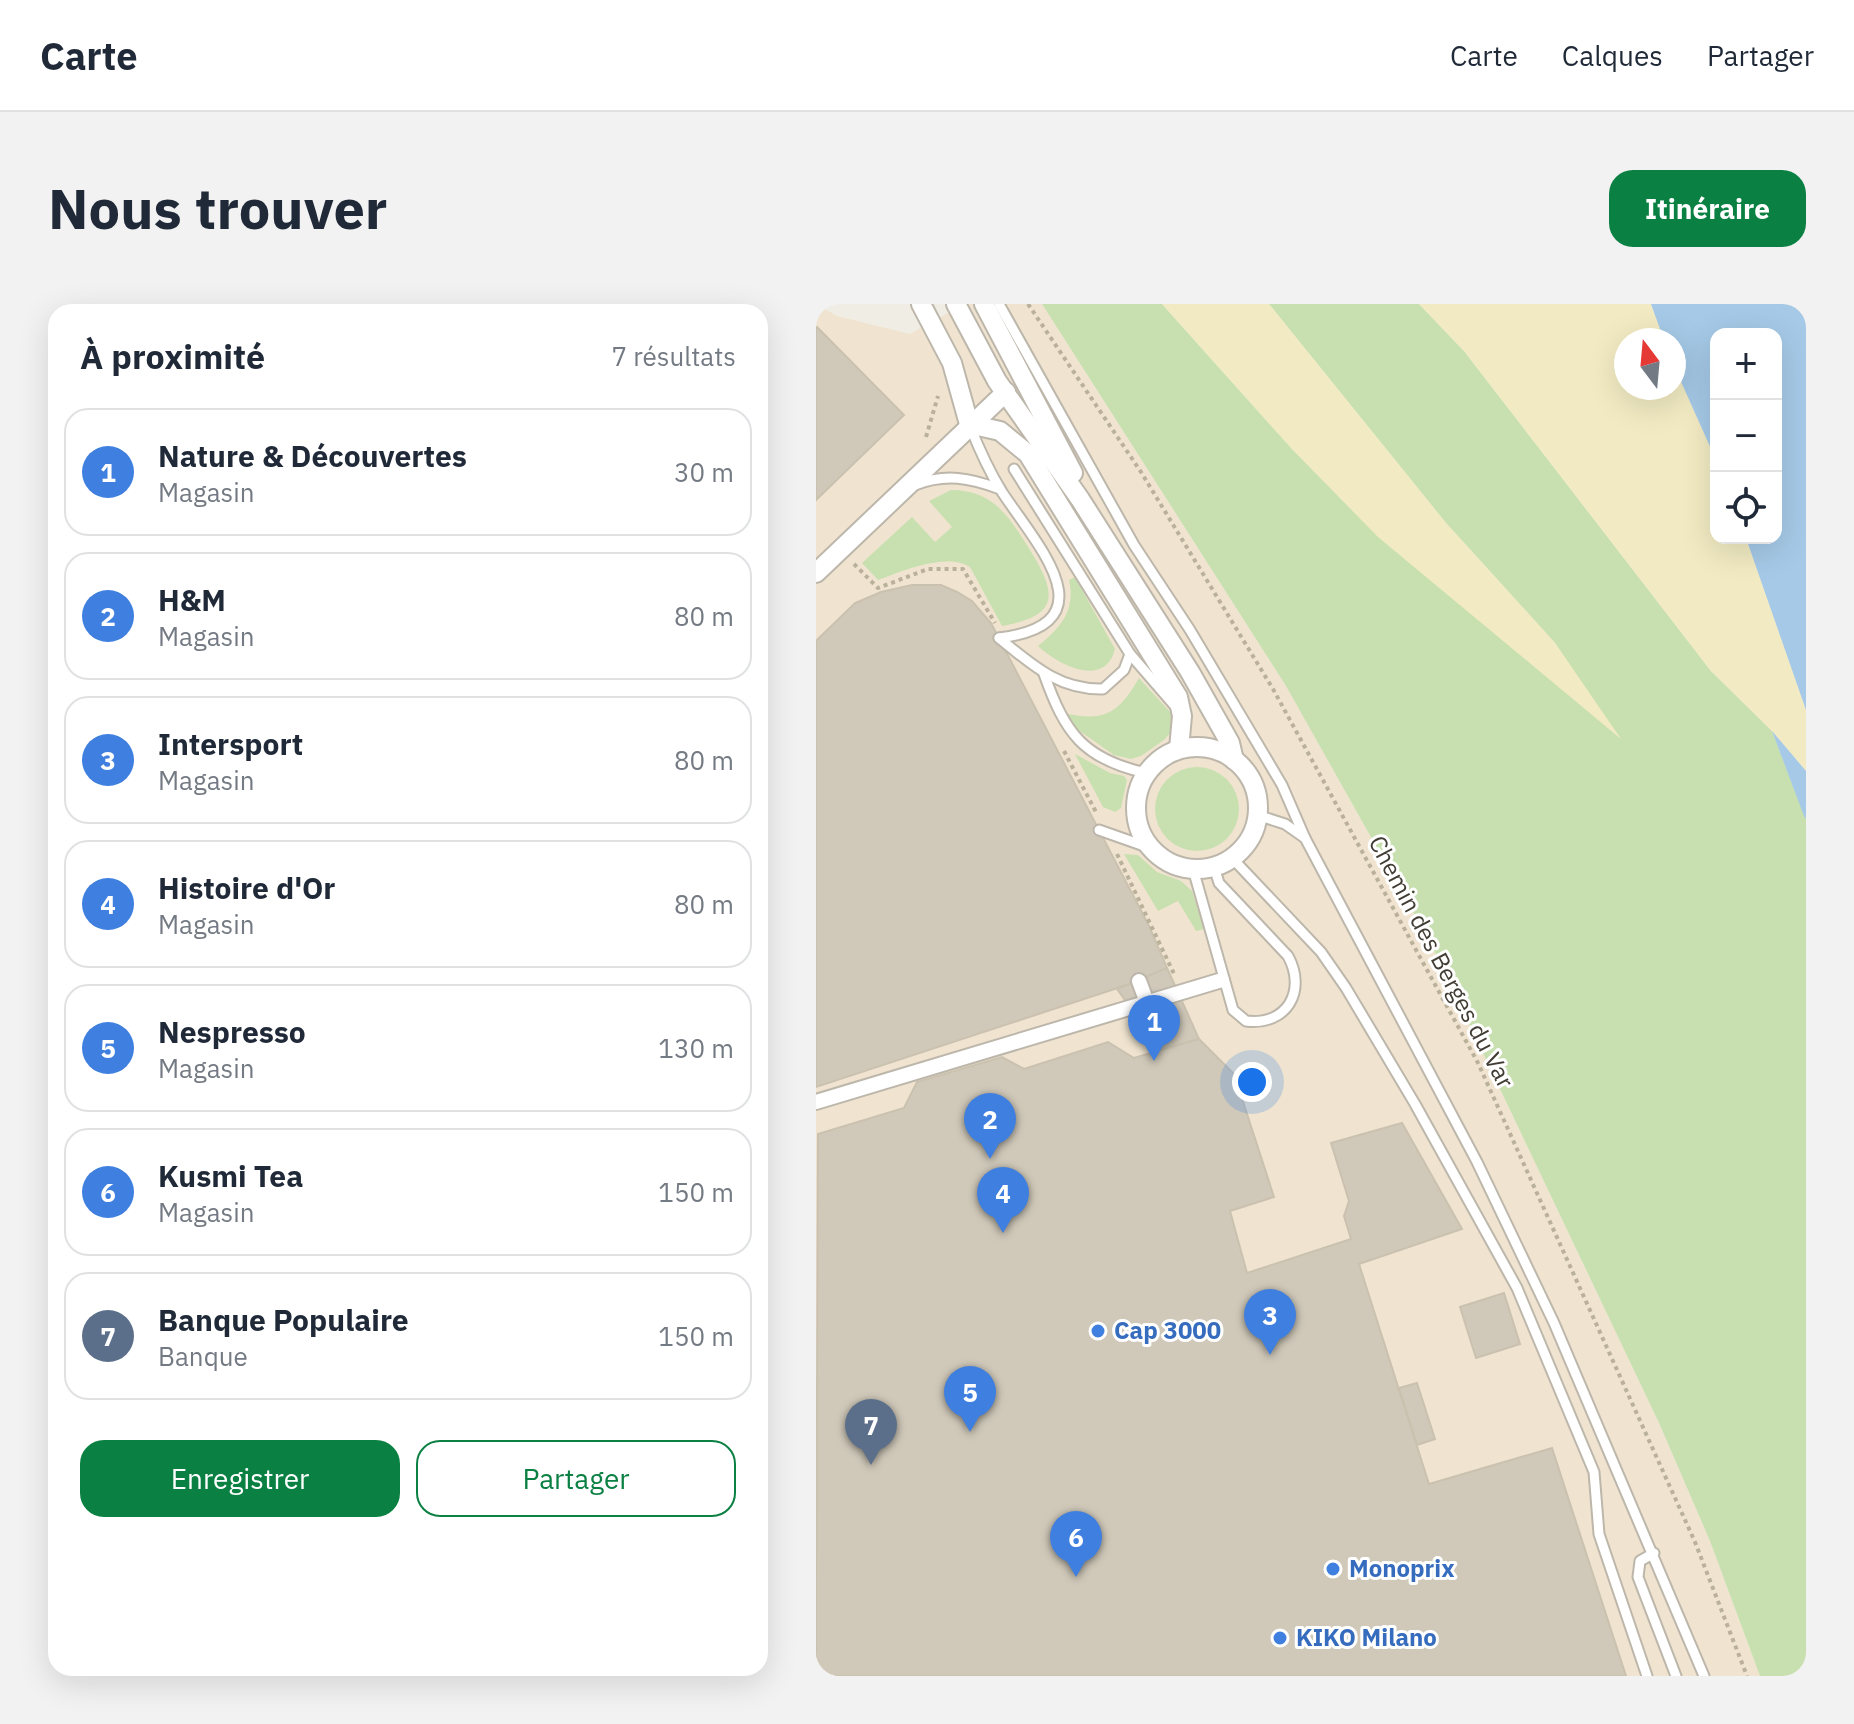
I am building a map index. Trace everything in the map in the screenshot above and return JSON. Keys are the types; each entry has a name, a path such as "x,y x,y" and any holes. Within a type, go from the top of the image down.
{"street":[{"path":"921,304 952,363 969,424"},
{"path":"956,304 1006,392 1080,499 1210,705 1230,743 1234,760"},
{"path":"984,304 1072,471 1080,499"},
{"path":"816,573 1006,392"},
{"path":"969,424 1000,431 1028,454 1170,683 1182,716 1179,749"},
{"path":"1199,747 1218,750 1234,760 1247,773 1256,791 1257,815 1246,845 1232,858 1214,867 1193,869 1176,866 1150,848 1139,831 1135,811 1138,791 1146,773 1161,758 1179,749 1199,747"},
{"path":"816,1102 1146,1000 1222,980"},
{"path":"1139,981 1155,1024"}],"lane":[{"path":"999,304 1134,545 1190,630 1282,785 1305,838 1477,1162 1594,1409 1704,1676"},
{"path":"969,424 1000,489 1056,575 1061,594 1058,610 1046,622 1031,633 1002,638"},
{"path":"1014,469 1130,654 1182,716"},
{"path":"907,488 937,476 979,481 1000,489"},
{"path":"1002,638 1044,674 1067,686 1103,689 1124,670 1130,654"},
{"path":"1044,674 1058,714 1074,738 1097,756 1146,773"},
{"path":"1257,815 1285,824 1305,838"},
{"path":"1102,831 1150,848"},
{"path":"1232,858 1321,952 1346,988 1423,1118 1517,1288 1594,1472 1599,1534 1647,1676"},
{"path":"1193,869 1233,1010 1246,1021 1258,1022 1282,1015 1291,1003 1297,982 1288,956 1219,883 1214,867"},
{"path":"1654,1553 1640,1561 1638,1577 1676,1676"}],"path":[{"name":"Chemin des Berges du Var","path":"1028,304 1141,472 1273,689 1478,1063 1695,1542 1747,1676"},
{"path":"924,441 936,408 937,385"},
{"path":"841,550 878,588 928,569 963,569 1002,638"},
{"path":"1059,741 1102,831 1131,879 1182,990"}],"shaded area":[{"path":"816,304 837,316 910,334 964,304 1042,304 1286,686 1431,944 1659,1423 1710,1541 1760,1676 816,1676"}],"green space":[{"path":"1042,304 1162,304 1292,449 1378,536 1618,736 1555,643 1446,523 1269,304 1419,304 1464,351 1711,671 1772,731 1806,819 1806,1676 1760,1676 1710,1541 1659,1423 1431,944 1286,686"},
{"path":"951,490 966,491 989,500 1007,517 1022,538 1039,566 1048,591 1048,601 1034,616 1002,626 970,567 960,563 924,564 878,580 862,563 912,517 935,542 952,527 929,501"},
{"path":"1075,577 1115,649 1110,661 1092,671 1069,666 1038,646 1064,618 1070,601 1069,580"},
{"path":"1139,678 1170,712 1173,721 1172,731 1164,740 1141,756 1131,759 1114,755 1071,725 1068,714 1092,716 1111,711 1125,699"},
{"path":"1075,754 1110,773 1124,776 1127,780 1121,808 1115,812 1103,807"},
{"path":"1197,767 1213,770 1227,779 1236,793 1239,809 1236,825 1227,839 1213,848 1197,851 1181,848 1167,839 1158,825 1155,809 1158,793 1167,779 1181,770"},
{"path":"1124,854 1138,855 1157,872 1181,881 1192,891 1204,929 1196,931 1178,901 1158,911"}],"sand":[{"path":"1162,304 1269,304 1446,523 1555,643 1621,739 1378,537 1292,449"},
{"path":"1419,304 1651,304 1660,328 1614,328 1614,400 1686,400 1686,393 1710,447 1710,544 1748,544 1806,710 1806,771 1772,731 1711,671 1464,351"}],"water":[{"path":"1651,304 1806,304 1806,710 1748,544 1782,544 1782,328 1710,328 1710,447 1686,393 1686,328 1660,328"},
{"path":"1772,731 1806,771 1806,819 1804,816"}],"building":[{"path":"816,328 904,415 816,500"},
{"path":"912,585 941,585 957,592 972,601 991,623 1149,926 1167,968 1139,981 816,1087 816,641 855,603 881,592"},
{"path":"1167,968 1199,1039 1161,1050 1117,989"},
{"name":"Cap 3000","path":"1199,1039 1234,1074 1274,1197 1230,1211 1247,1273 1351,1239 1344,1216 1349,1201 1331,1143 1402,1123 1462,1229 1359,1264 1429,1484 1552,1448 1626,1676 816,1676 818,1134 904,1108 917,1082 1002,1057 1024,1069 1108,1042 1134,1058"},
{"path":"1504,1293 1520,1344 1476,1358 1460,1307"},
{"path":"1417,1383 1435,1439 1417,1445 1399,1388"}],"place":[{"name":"Nature & Découvertes","path":"1154,1061"},
{"name":"H&M","path":"990,1159"},
{"name":"Histoire d'Or","path":"1003,1233"},
{"name":"Cap 3000","path":"1098,1331"},
{"name":"Intersport","path":"1270,1355"},
{"name":"Nespresso","path":"970,1432"},
{"name":"Banque Populaire","path":"871,1465"},
{"name":"Monoprix","path":"1333,1569"},
{"name":"Kusmi Tea","path":"1076,1577"},
{"name":"KIKO Milano","path":"1280,1638"}]}
